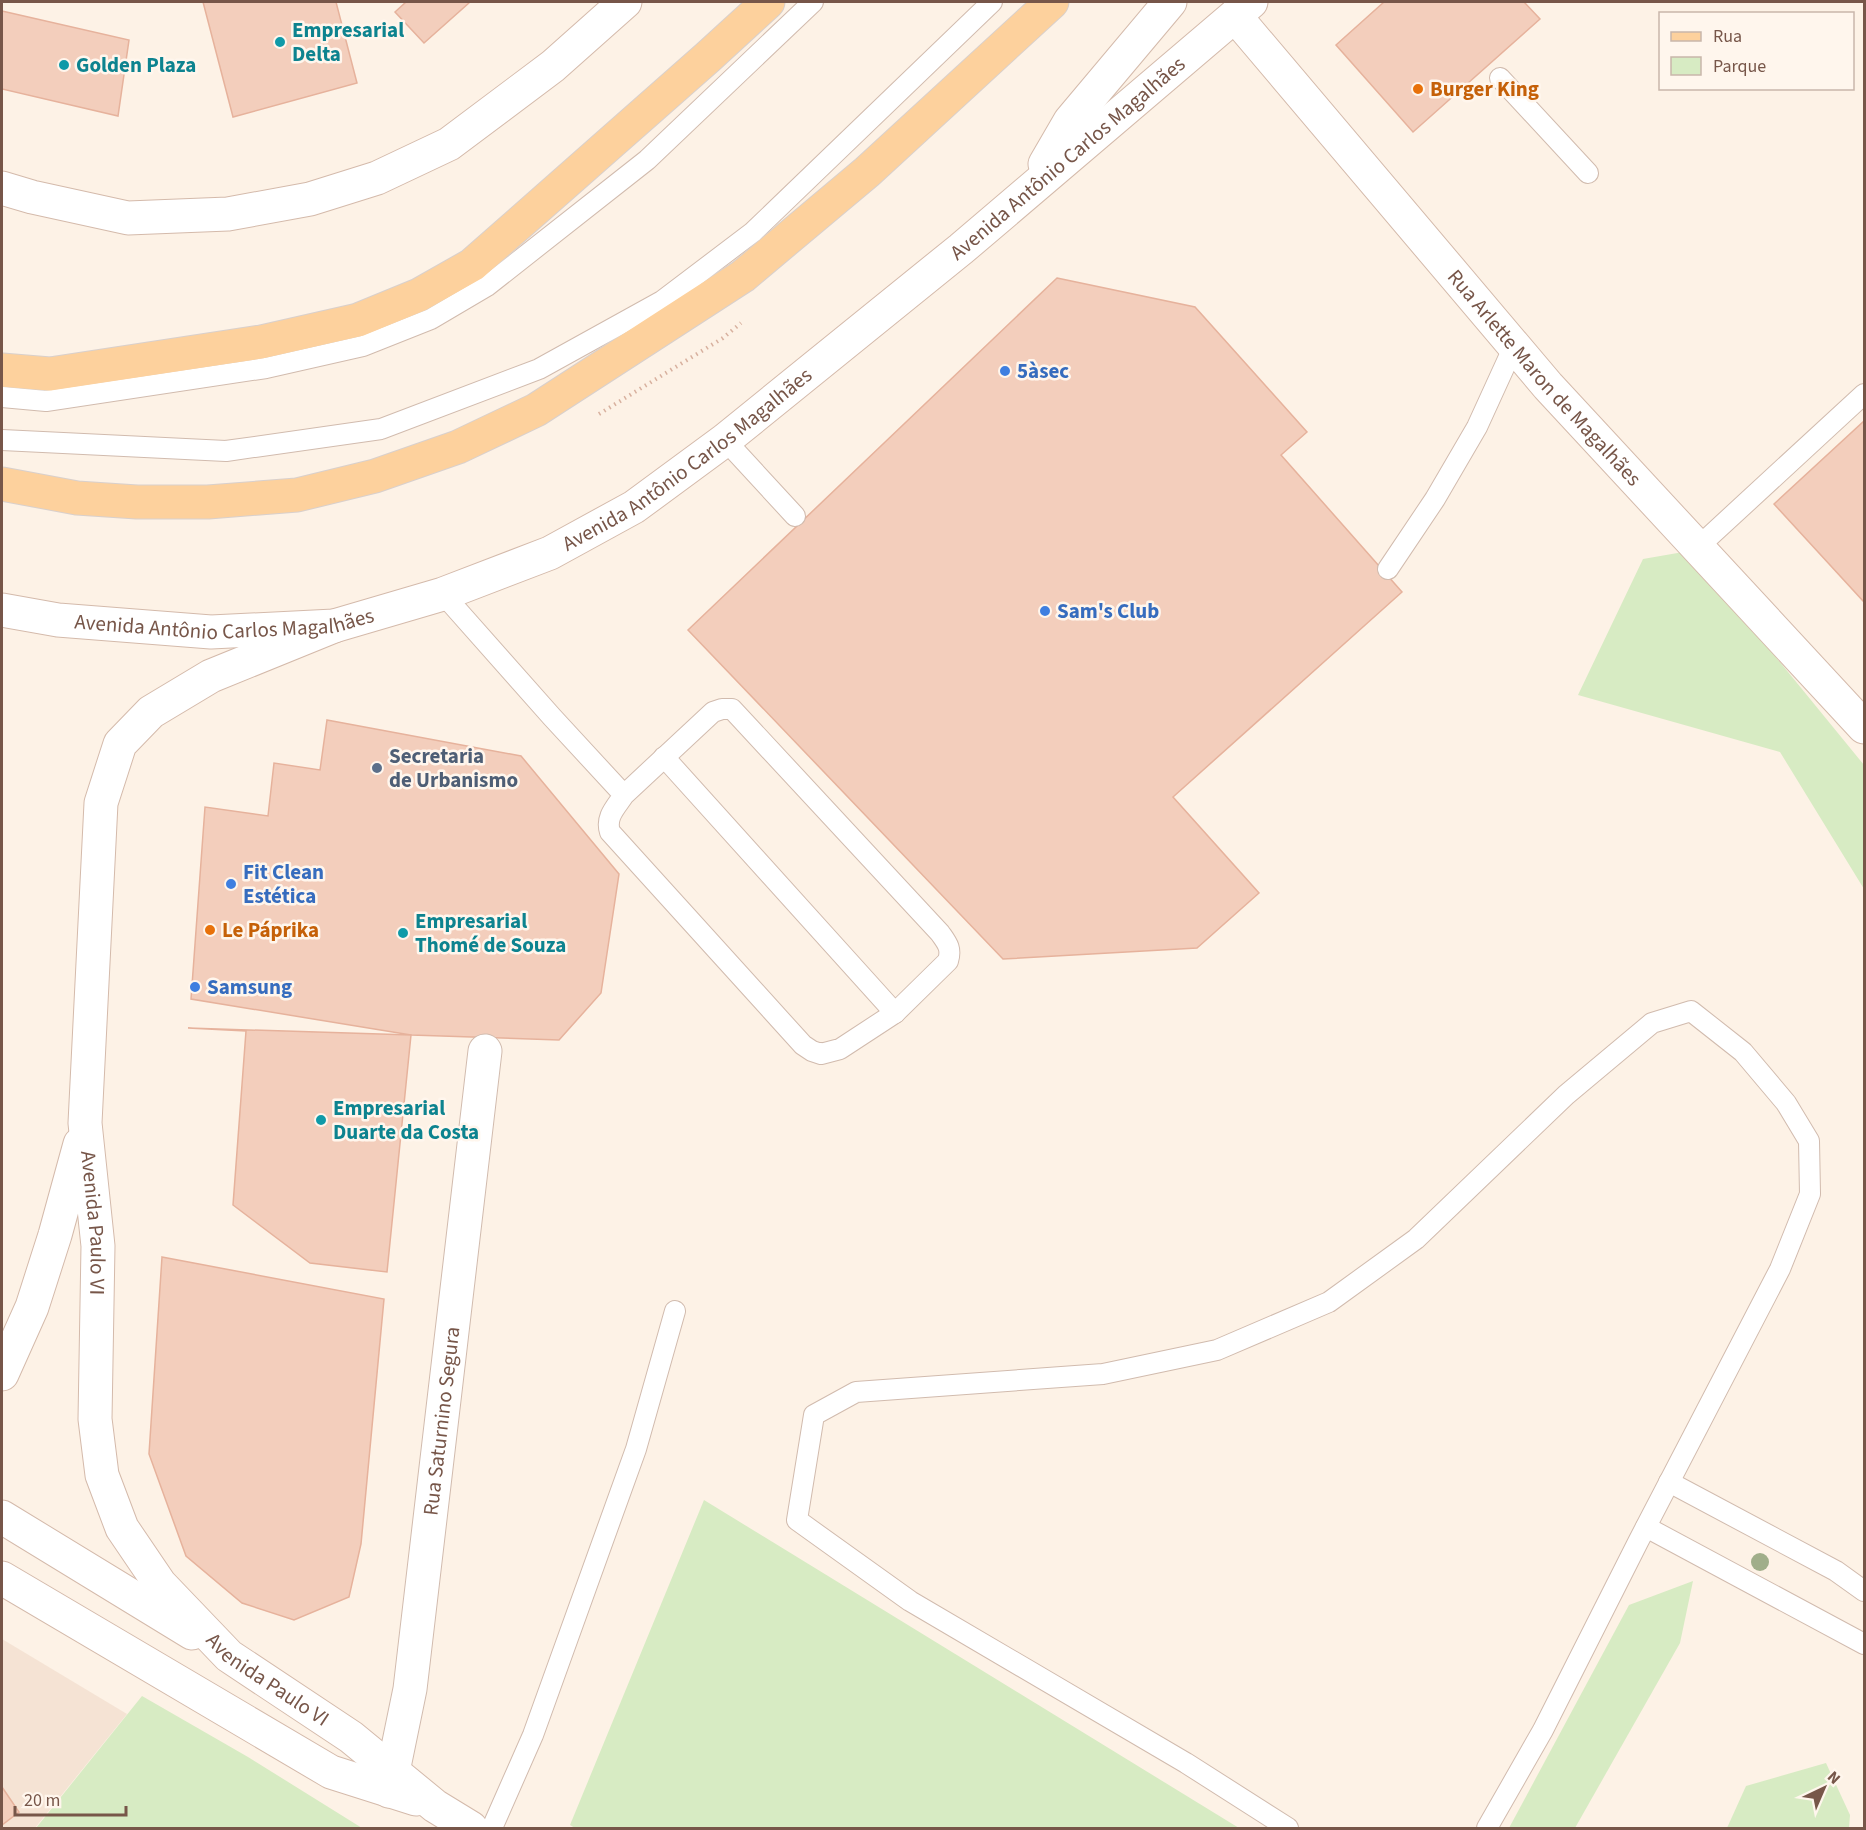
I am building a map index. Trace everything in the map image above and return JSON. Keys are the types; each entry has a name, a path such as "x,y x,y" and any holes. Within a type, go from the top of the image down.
{"main road":[{"path":"2,188 32,197 128,218 228,214 310,199 377,178 449,144 554,66 625,2"},
{"path":"2,370 50,374 261,342 361,333 419,295 471,265 768,2"},
{"path":"2,484 77,498 137,502 208,502 297,495 375,476 458,447 536,410 743,276 867,172 1052,2"},
{"path":"1032,186 1070,121 1170,2"},
{"name":"Avenida Antônio Carlos Magalhães","path":"2,610 58,620 211,632 334,626 443,594 549,553 634,507 725,440 961,249 1032,186 1243,9"},
{"name":"Rua Arlette Maron de Magalhães","path":"1243,9 1514,346 1697,548 1864,727"},
{"name":"Avenida Paulo VI","path":"334,626 211,676 151,712 120,744 101,803 85,1123 98,1246 94,1419 102,1475 122,1528 160,1584 229,1656 351,1737 392,1782 471,1828"},
{"name":"Rua Saturnino Segura","path":"392,1782 410,1689 485,1051"},
{"path":"2,1374 32,1307 55,1235 85,1123"},
{"path":"2,1517 229,1656"},
{"name":"Avenida Paulo VI","path":"2,1578 331,1772 392,1782"}],"lane":[{"path":"2,397 46,401 266,368 361,333 431,319 487,286 647,159 813,2"},
{"path":"2,440 226,451 381,429 539,369 662,301 753,232 992,2"},
{"path":"1500,78 1588,173"},
{"path":"1388,569 1435,499 1477,427 1514,346"},
{"path":"1697,548 1864,394"},
{"path":"725,440 795,516"},
{"path":"443,594 624,795"},
{"path":"732,709 940,933 950,946 948,960 895,1013 840,1049 821,1053 812,1051 803,1045 610,832 609,817 624,795 713,712 732,709"},
{"path":"664,758 895,1013"},
{"path":"1288,1828 1186,1763 910,1601 797,1520 814,1415 856,1392 1103,1374 1217,1350 1329,1302 1416,1239 1566,1095 1652,1023 1691,1011 1743,1052 1786,1103 1809,1141 1810,1194 1780,1269 1543,1730 1487,1828"},
{"path":"492,1828 533,1735 636,1449 675,1311"},
{"path":"1669,1482 1836,1571 1864,1591"},
{"path":"1646,1527 1864,1644"}],"shaded area":[{"path":"2,1639 127,1714 35,1828 2,1828"}],"green space":[{"path":"1689,551 1864,765 1864,889 1780,752 1578,695 1643,559"},
{"path":"704,1500 1239,1828 575,1828 570,1825"},
{"path":"1693,1581 1680,1643 1575,1828 1509,1828 1629,1605"},
{"path":"142,1696 248,1757 362,1828 36,1828"},
{"path":"1826,1763 1850,1815 1849,1828 1727,1828 1746,1786"}],"building":[{"name":"Empresarial Delta","path":"203,2 336,2 357,83 233,117"},
{"path":"406,2 470,2 424,43 395,12"},
{"name":"Burger King","path":"1384,2 1524,2 1540,19 1413,132 1336,45"},
{"name":"Golden Plaza","path":"2,11 129,40 118,116 2,89"},
{"name":"Sam's Club","path":"1057,278 1195,307 1307,432 1281,455 1402,592 1173,797 1259,893 1197,948 1003,959 688,630"},
{"path":"1864,421 1864,602 1774,504"},
{"name":"Empresarial Thomé de Souza","path":"327,720 521,756 619,874 601,993 559,1040 411,1035 191,999 205,807 268,816 274,763 320,770"},
{"name":"Empresarial Duarte da Costa","path":"188,1028 411,1035 387,1272 310,1263 233,1205 246,1031"},
{"path":"162,1257 384,1299 361,1544 349,1597 294,1620 242,1603 186,1556 149,1454"},
{"path":"2,1787 19,1812 2,1825"}],"place":[{"name":"Empresarial Delta","path":"280,42"},
{"name":"Golden Plaza","path":"64,65"},
{"name":"Burger King","path":"1418,89"},
{"name":"5àsec","path":"1005,371"},
{"name":"Sam's Club","path":"1045,611"},
{"name":"Secretaria de Urbanismo","path":"377,768"},
{"name":"Fit Clean Estética","path":"231,884"},
{"name":"Le Páprika","path":"210,930"},
{"name":"Empresarial Thomé de Souza","path":"403,933"},
{"name":"Samsung","path":"195,987"},
{"name":"Empresarial Duarte da Costa","path":"321,1120"}]}
